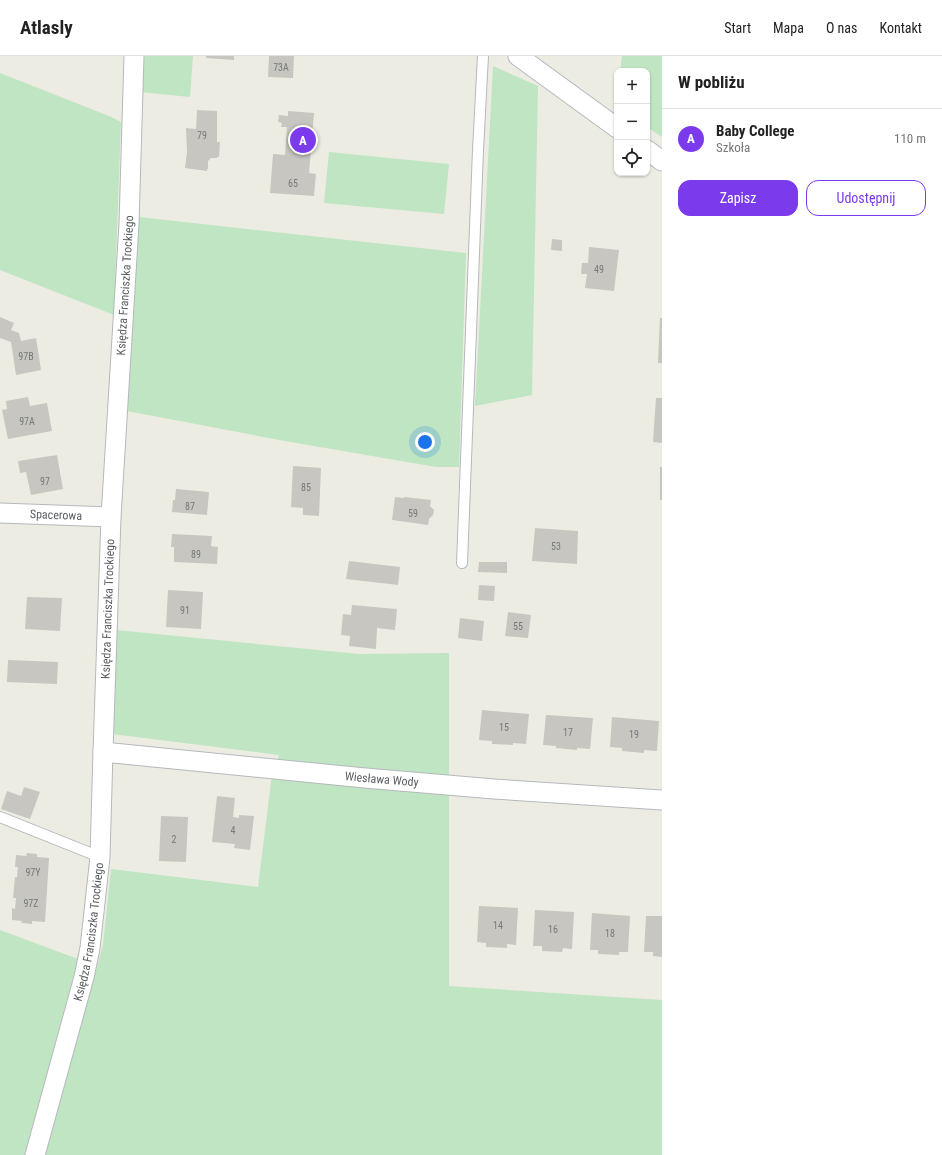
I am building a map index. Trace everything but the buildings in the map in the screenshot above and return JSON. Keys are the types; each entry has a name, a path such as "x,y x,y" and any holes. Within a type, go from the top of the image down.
{"street":[{"name":"Księdza Franciszka Trockiego","path":"35,1155 86,970 90,948 100,857 111,517 129,224 134,56"},
{"path":"518,56 614,126"},
{"path":"650,152 662,161"},
{"name":"Spacerowa","path":"0,513 111,517"},
{"name":"Wiesława Wody","path":"103,752 373,779 494,789 662,800"}],"lane":[{"path":"462,563 483,56"},
{"path":"0,817 100,857"}],"green space":[{"path":"143,56 193,56 190,97 140,92"},
{"path":"622,56 662,56 662,137 650,129 650,68 620,68"},
{"path":"493,66 538,86 532,395 475,406"},
{"path":"0,73 121,122 114,315 0,270"},
{"path":"329,152 449,164 444,214 324,203"},
{"path":"139,217 466,253 459,467 436,467 279,440 127,411"},
{"path":"116,630 359,654 449,653 449,986 662,1000 662,1155 45,1155 103,945 111,869 258,887 271,782 279,755 112,734"},
{"path":"0,930 78,959 25,1155 0,1155"}],"place":[{"name":"Baby College","path":"303,140"}]}
